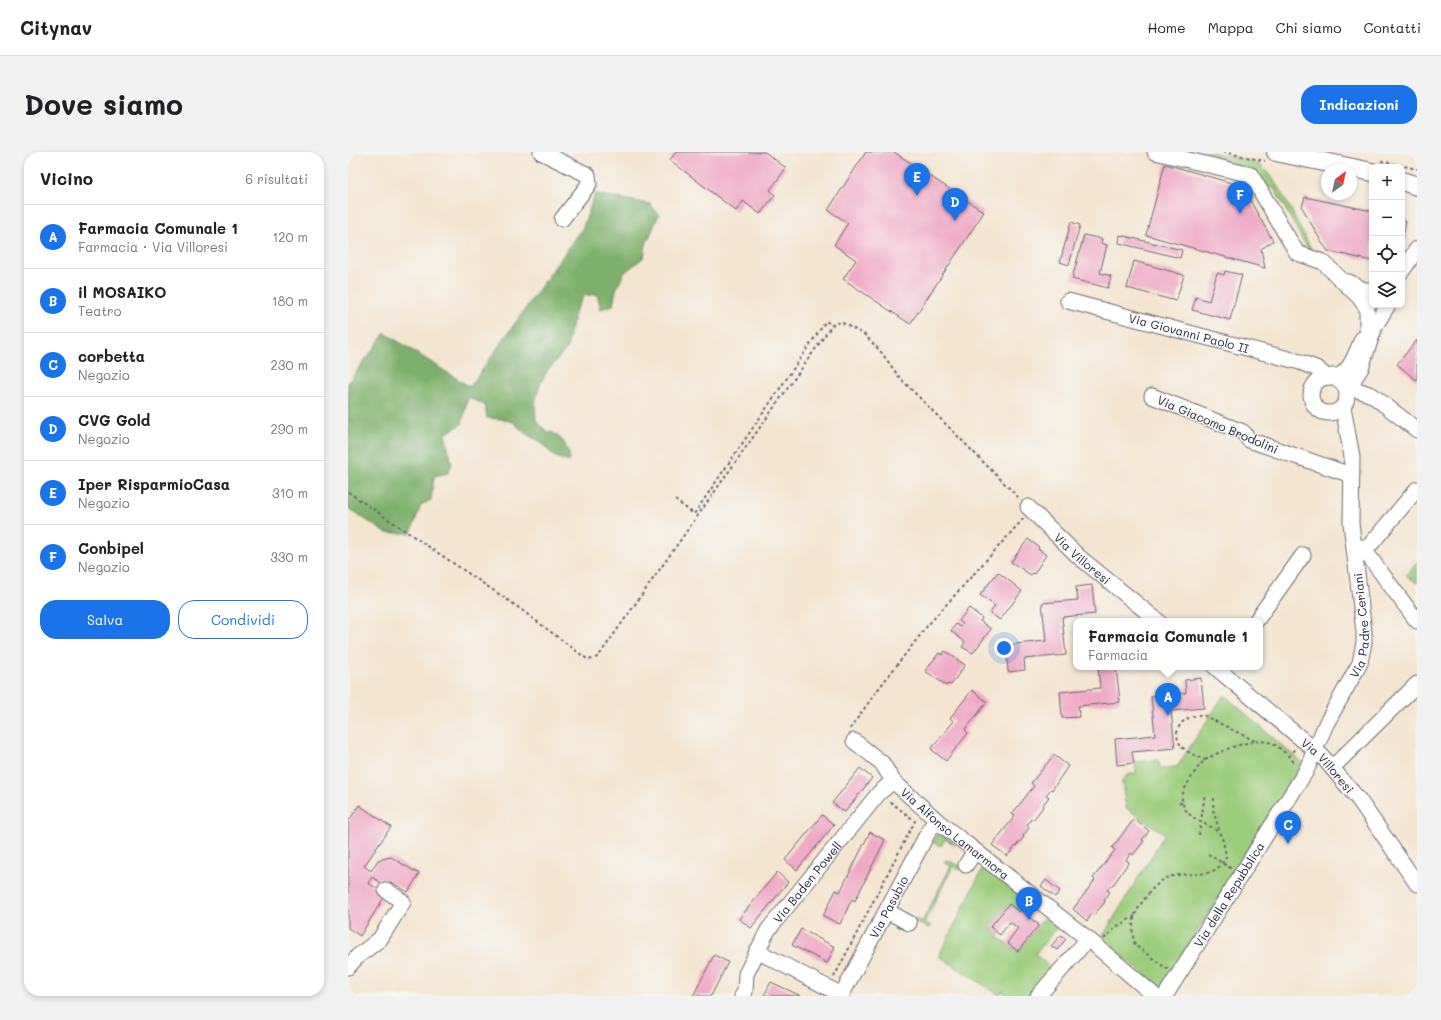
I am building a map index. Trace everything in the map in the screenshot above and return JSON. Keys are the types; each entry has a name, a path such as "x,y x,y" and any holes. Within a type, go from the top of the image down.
{"main road":[{"path":"1276,152 1369,171"},
{"path":"1405,175 1417,177"},
{"path":"1405,182 1417,186"}],"street":[{"path":"1155,152 1251,174 1297,253 1323,262 1360,297 1366,308 1367,330"},
{"path":"544,154 588,175 589,184 562,219"},
{"path":"1405,267 1417,249"},
{"path":"1405,279 1417,263"},
{"path":"1339,277 1364,290 1369,290"},
{"name":"Via Giovanni Paolo II","path":"1068,301 1300,362 1309,366 1313,374 1324,379"},
{"path":"1380,308 1345,372 1340,375 1324,379 1310,392 1311,401 1316,408 1323,413 1334,413 1346,394 1360,370 1375,326 1386,308"},
{"path":"1360,370 1362,383 1370,394 1417,430"},
{"path":"1324,379 1338,379 1346,394"},
{"path":"1346,394 1370,394"},
{"name":"Via Padre Ceriani","path":"1316,750 1326,724 1360,663 1364,632 1360,548 1351,523 1351,451 1346,428 1346,394"},
{"name":"Via Giacomo Brodolini","path":"1152,396 1243,432 1249,440 1351,471"},
{"name":"Via Padre Ceriani","path":"1323,413 1334,424 1351,471"},
{"path":"1417,489 1360,548 1417,621"},
{"name":"Via Villoresi","path":"1030,508 1079,557 1154,618"},
{"path":"1258,618 1303,555"},
{"name":"Via Villoresi","path":"1222,670 1316,750 1332,767 1359,800 1417,884"},
{"path":"1332,767 1417,684"},
{"name":"Via Alfonso Lamarmora","path":"854,741 882,763 893,781 941,824 1092,943 1155,996"},
{"name":"Via della Repubblica","path":"1165,996 1236,872 1306,771 1316,750"},
{"name":"Via Baden Powell","path":"742,996 745,992 746,974 768,930 878,793 893,781"},
{"name":"Via Pasubio","path":"842,996 931,828 936,824 941,824"},
{"path":"966,865 975,851"},
{"path":"348,967 358,956 380,939 403,902 386,890"},
{"path":"887,912 909,923"},
{"path":"1038,996 1092,943"},
{"path":"757,951 842,996"}],"path":[{"path":"1223,152 1247,157"},
{"path":"675,500 694,514 826,321 832,325"},
{"path":"348,492 515,606 587,659 593,660 605,647 832,325 841,322 865,335 881,352 900,378 1030,508 928,625 876,692 848,732 854,741"},
{"path":"1206,760 1183,748 1178,734 1181,724 1188,717 1195,714 1203,714 1255,741"},
{"path":"1221,836 1217,831 1191,816 1185,810 1182,799 1184,790 1194,772 1206,760 1226,750 1255,741 1268,742 1275,745 1296,764 1292,770"},
{"path":"828,988 915,821 878,793"},
{"path":"1198,835 1202,823 1205,794"},
{"path":"1171,962 1167,969 1135,945 1132,929 1135,916 1152,890 1160,882 1170,877 1211,872 1223,864 1226,857 1213,810 1214,798"},
{"path":"1178,803 1183,803"},
{"path":"1208,854 1236,872"},
{"path":"1234,862 1236,872"},
{"path":"1092,943 1135,916"}],"green space":[{"path":"1176,152 1212,152 1260,165 1273,179 1287,202 1311,249 1308,249 1274,188 1267,187 1255,170"},
{"path":"595,194 650,204 659,215 646,244 644,257 624,273 616,290 613,305 601,309 597,294 584,296 576,309 567,348 548,370 540,384 535,403 536,420 546,431 554,433 563,441 569,453 569,462 554,456 540,442 526,434 513,422 502,419 487,418 485,405 468,397 462,424 445,434 452,464 448,473 434,476 431,500 421,505 411,533 386,533 348,508 348,383 385,333 470,387 583,227"},
{"path":"1417,562 1417,583 1406,575"},
{"path":"1224,695 1302,763 1161,990 1158,989 1157,985 1101,939 1165,834 1126,808 1122,782 1127,775 1136,773 1135,762 1158,760 1160,768 1177,767"},
{"path":"941,834 956,845 945,839 941,846 933,842 937,836"},
{"path":"947,860 960,866 960,870 953,866 924,923 931,926 928,928 915,920 916,919 922,922 951,866 944,862"},
{"path":"983,868 1027,901 1019,911 1009,904 990,927 1000,935 998,938 1018,951 1045,917 1058,926 1035,954 1054,970 1031,996 1008,996 1002,991 999,995 939,956"}],"building":[{"path":"676,152 765,152 786,168 770,190 775,195 760,214 743,201 736,211 670,160"},
{"path":"866,152 894,152 984,212 910,324 843,279 856,260 834,245 848,223 828,210"},
{"path":"1165,164 1242,186 1273,241 1261,249 1265,268 1146,235"},
{"path":"1305,197 1369,210 1369,260 1328,251 1302,207"},
{"path":"1071,222 1080,225 1069,265 1060,262"},
{"path":"1084,235 1102,239 1101,243 1107,245 1100,273 1111,276 1108,288 1072,279"},
{"path":"1120,235 1182,250 1180,258 1119,243"},
{"path":"1134,261 1184,275 1176,301 1127,288"},
{"path":"1225,271 1242,275 1230,320 1192,310 1196,297 1209,301 1217,273 1224,275"},
{"path":"1417,340 1417,381 1397,364"},
{"path":"1028,539 1039,547 1038,549 1046,555 1034,574 1033,573 1031,575 1011,562"},
{"path":"998,572 1022,591 1000,620 990,613 995,606 980,595"},
{"path":"1092,585 1095,614 1062,617 1066,655 1024,659 1025,670 1008,672 1006,645 1046,641 1042,603 1078,600 1076,587"},
{"path":"969,608 982,618 980,621 991,629 973,653 962,647 965,642 951,631 956,624 960,627 963,624 959,621"},
{"path":"945,651 965,665 951,685 948,684 947,686 925,671 939,653 942,655"},
{"path":"1098,670 1116,670 1120,702 1078,706 1079,717 1062,718 1060,692 1100,688"},
{"path":"1201,678 1204,708 1171,711 1175,748 1132,752 1134,763 1117,765 1115,739 1155,735 1151,696 1186,693 1185,680"},
{"path":"972,690 987,702 965,730 968,733 946,761 931,749 954,721 950,718"},
{"path":"1054,755 1068,766 1052,790 1051,789 1046,795 1049,797 1042,806 1043,807 1027,825 1029,828 1023,836 1024,837 1007,856 992,845 1015,816 1012,814 1034,786 1031,783"},
{"path":"860,768 872,778 845,812 832,803"},
{"path":"359,805 391,827 364,866 371,871 378,860 391,857 419,874 408,892 391,882 384,885 372,877 368,883 386,894 360,936 348,928 348,822"},
{"path":"822,815 834,825 797,870 785,860"},
{"path":"1134,819 1149,831 1142,840 1144,841 1133,855 1131,853 1126,860 1129,862 1113,885 1112,884 1107,890 1110,892 1104,901 1105,902 1087,921 1073,909 1095,880 1093,878 1115,850 1112,848"},
{"path":"870,832 885,840 855,901 852,899 840,924 823,916 836,890 840,892"},
{"path":"777,872 788,882 751,928 739,919"},
{"path":"1046,880 1060,891 1055,897 1041,886"},
{"path":"1009,904 1019,912 1020,910 1039,925 1018,951 1007,943 1018,928 1010,922 1000,935 990,927"},
{"path":"801,929 835,947 827,963 792,945"},
{"path":"1061,935 1066,939 1057,950 1051,946"},
{"path":"714,955 728,962 711,996 693,996"},
{"path":"771,982 801,996 764,996"}],"place":[{"name":"Iper RisparmioCasa","path":"917,196"},
{"name":"Conbipel","path":"1240,214"},
{"name":"CVG Gold","path":"955,221"},
{"name":"Farmacia Comunale 1","path":"1168,716"},
{"name":"corbetta","path":"1288,844"},
{"name":"il MOSAIKO","path":"1029,920"}]}
